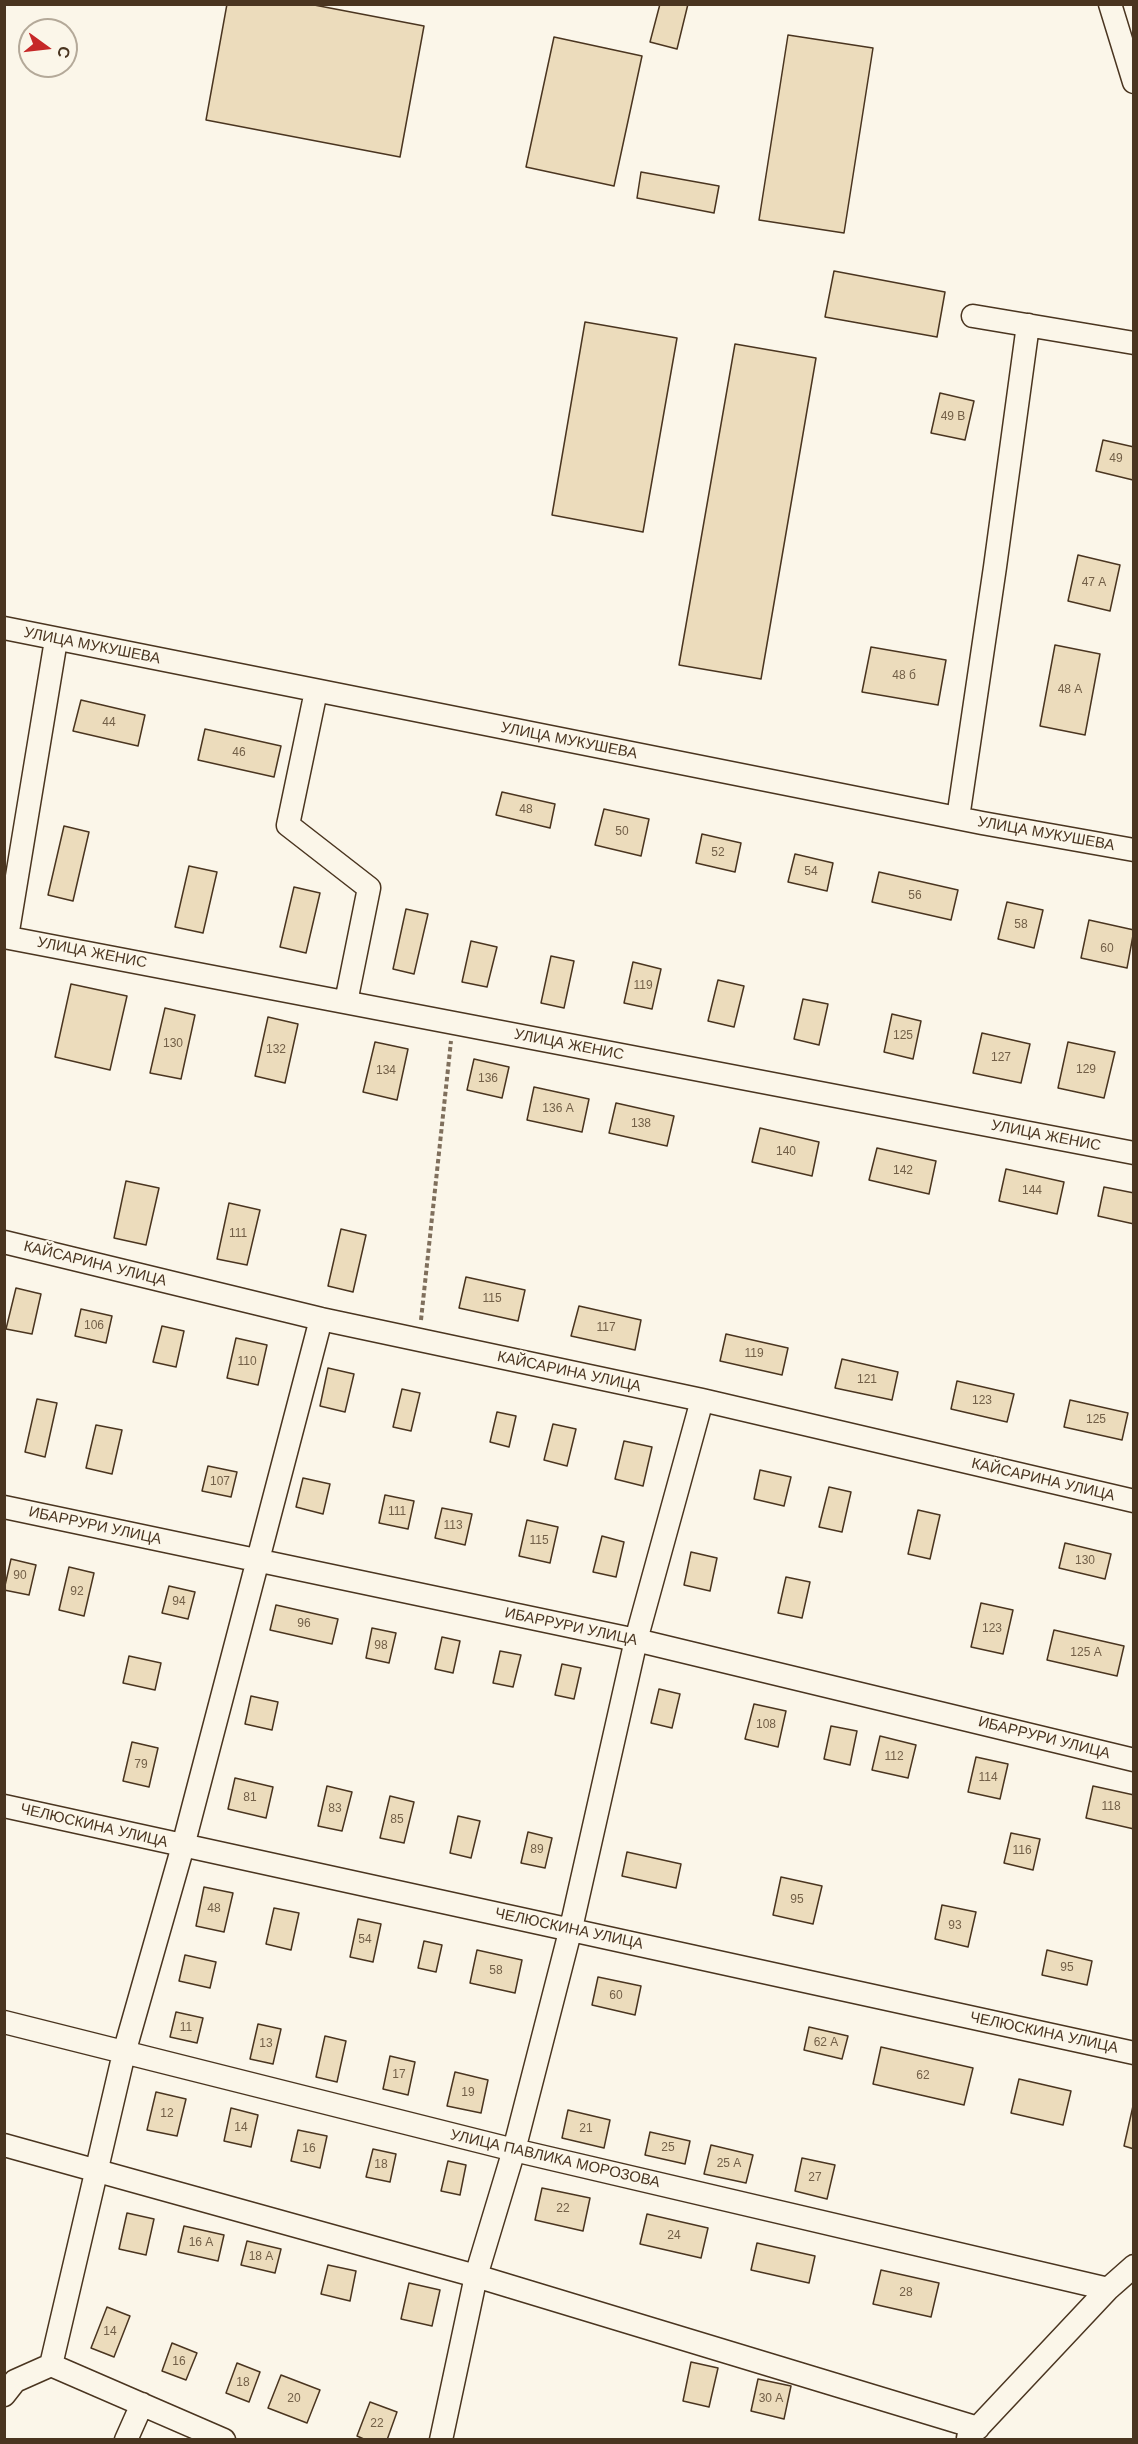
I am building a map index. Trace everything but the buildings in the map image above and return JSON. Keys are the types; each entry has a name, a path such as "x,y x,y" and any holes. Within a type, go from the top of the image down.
{"street":[{"path":"1110,4 1134,82"},
{"path":"973,316 1134,343"},
{"path":"958,818 1028,325"},
{"name":"УЛИЦА МУКУШЕВА","path":"4,628 958,818 1134,850"},
{"path":"5,937 56,640"},
{"path":"316,691 288,825 369,888 346,1002"},
{"name":"УЛИЦА ЖЕНИС","path":"5,937 1134,1153"},
{"name":"КАЙСАРИНА УЛИЦА","path":"4,1242 321,1319 702,1400 1134,1502"},
{"path":"51,2365 124,2053 183,1846 321,1319"},
{"path":"441,2439 476,2276 514,2150 571,1928 636,1641 702,1400"},
{"name":"ИБАРРУРИ УЛИЦА","path":"4,1507 636,1641 1134,1760"},
{"name":"ЧЕЛЮСКИНА УЛИЦА","path":"4,1806 571,1928 1134,2053"},
{"name":"УЛИЦА ПАВЛИКА МОРОЗОВА","path":"4,2022 514,2150 1108,2289"},
{"path":"4,2145 476,2276 972,2434 1108,2289 1134,2266"},
{"path":"4,2395 15,2381 51,2365 224,2439"},
{"path":"126,2439 142,2404"}],"path":[{"path":"418,1340 453,1023"}]}
